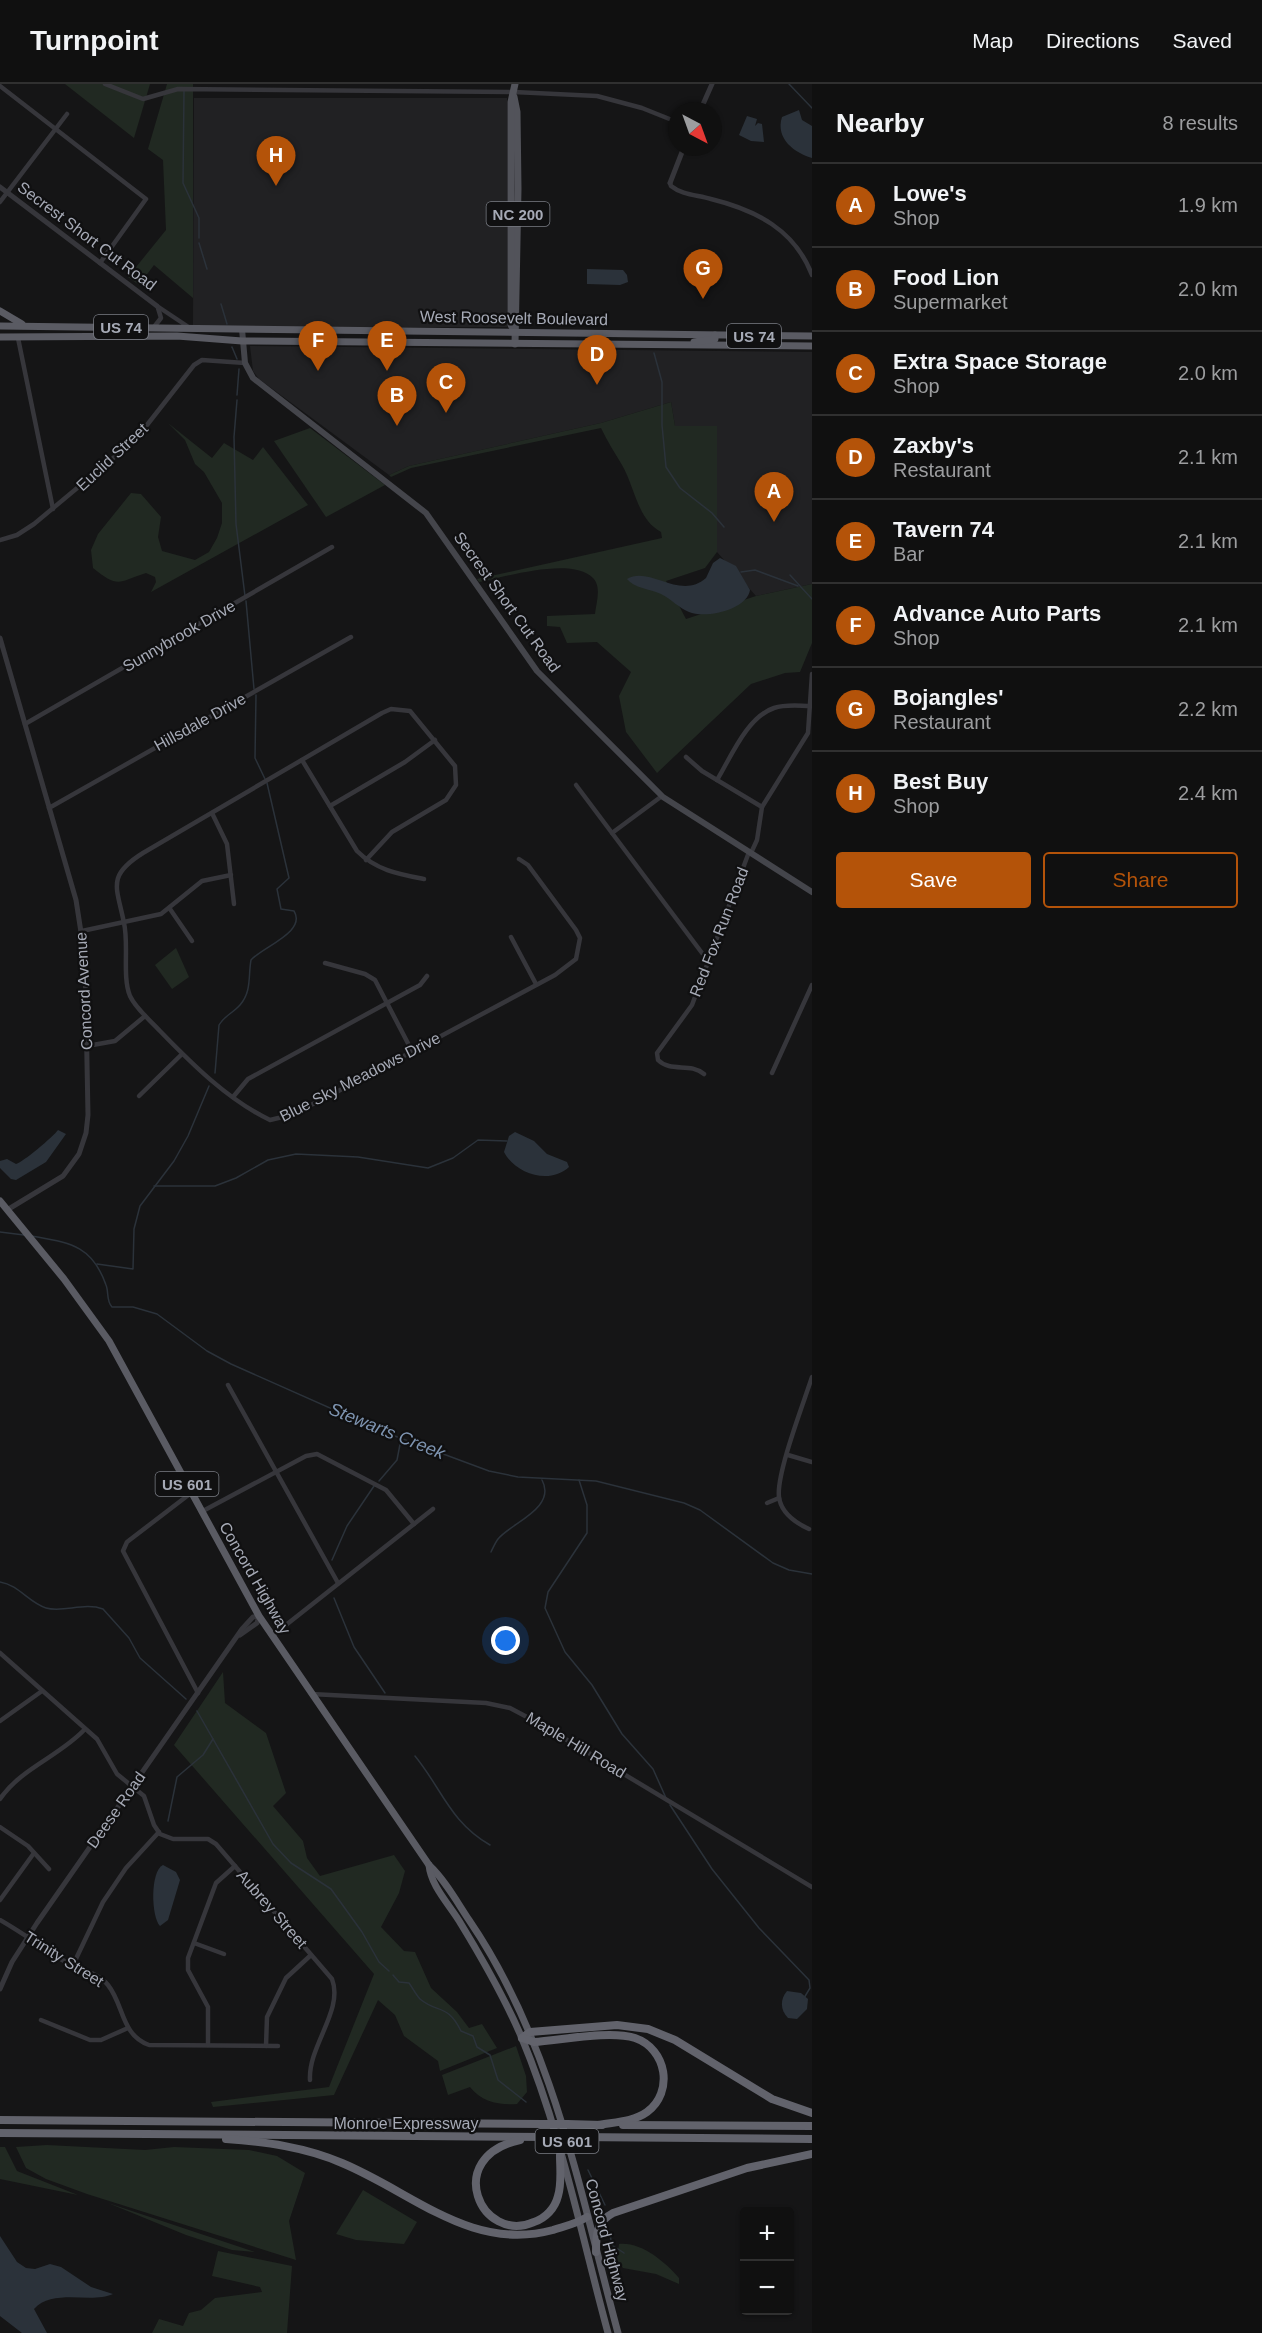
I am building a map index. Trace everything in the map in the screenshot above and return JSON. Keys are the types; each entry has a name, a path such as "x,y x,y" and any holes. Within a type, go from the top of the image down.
{"highway":[{"path":"0,311 27,326"},
{"name":"West Roosevelt Boulevard","path":"0,326 812,336"},
{"path":"659,345 711,341 715,339 715,335"},
{"name":"West Roosevelt Boulevard","path":"0,338 177,336 242,341 812,346"},
{"name":"US 601","path":"0,1201 7,1210"},
{"name":"Concord Highway","path":"7,1210 87,1309 109,1341 259,1616 486,1947 530,2032 555,2100 618,2333"},
{"name":"Concord Highway","path":"429,1865 430,1877 483,1960 522,2037 543,2094 608,2333"},
{"path":"522,2037 530,2032 617,2025 648,2029 675,2040 772,2099 812,2113"},
{"path":"522,2037 534,2042 624,2036 642,2041 656,2053 662,2065 664,2078 662,2092 656,2104 638,2118 598,2125"},
{"name":"Monroe Expressway","path":"0,2120 812,2126"},
{"name":"Monroe Expressway","path":"0,2133 812,2139"},
{"path":"162,2134 270,2143 324,2156 358,2170 465,2226 487,2233 529,2235 578,2223 587,2217"},
{"path":"534,2137 498,2146 487,2155 480,2166 476,2179 478,2198 485,2210 495,2219 521,2226 534,2223 546,2216 555,2205 560,2192 560,2155"},
{"path":"596,2252 598,2227 604,2218 613,2213 747,2168 812,2154"}],"main road":[{"name":"NC 200","path":"515,91 511,102 511,325 515,332"},
{"name":"NC 200","path":"515,91 518,112 515,344"},
{"name":"NC 200","path":"511,218 516,243"},
{"name":"Secrest Short Cut Road","path":"242,329 245,363 253,378 426,513 537,671 662,796 812,892"}],"street":[{"path":"105,84 143,99 178,89 363,92 515,91 597,96 642,108 668,118"},
{"path":"363,84 363,92"},
{"path":"704,102 712,84"},
{"path":"0,86 146,199 100,263"},
{"path":"0,202 67,114"},
{"path":"680,156 670,183 674,189 741,208 772,222 798,248 812,275"},
{"name":"Secrest Short Cut Road","path":"0,187 189,328"},
{"name":"Secrest Short Cut Road","path":"154,327 161,318 157,306"},
{"path":"18,338 53,509"},
{"name":"Euclid Street","path":"0,540 17,535 53,509 136,439 194,365 202,360 245,363"},
{"name":"Sunnybrook Drive","path":"25,724 332,547"},
{"name":"Hillsdale Drive","path":"49,808 351,637"},
{"name":"Concord Avenue","path":"0,638 82,931 87,1046 87,1125 79,1154 63,1176 7,1210"},
{"path":"750,853 757,840 762,807 783,778 808,733 812,674"},
{"path":"717,780 748,730 764,713 785,706 811,705"},
{"name":"Blue Sky Meadows Drive","path":"366,860 392,832 446,800 453,793 457,776 454,766 410,711 391,708 143,853 121,869 116,886 124,922 129,995 145,1016 182,1054 233,1097 256,1114 270,1120 278,1120 412,1051 568,967 576,959 580,938 528,865 519,859"},
{"path":"330,806 405,762 435,740"},
{"path":"686,758 762,807"},
{"path":"302,760 357,851 366,860 379,868 424,879"},
{"path":"576,785 702,953"},
{"path":"612,833 662,796"},
{"path":"212,813 225,836 234,903"},
{"name":"Red Fox Run Road","path":"704,1074 694,1067 665,1065 658,1060 657,1053 692,1005 750,853"},
{"path":"82,931 161,914 202,881 231,875"},
{"path":"170,909 192,941"},
{"path":"511,937 536,984"},
{"path":"325,963 365,974 375,980 412,1051"},
{"path":"233,1097 248,1079 420,985 427,976"},
{"path":"772,1073 812,985"},
{"path":"87,1046 115,1041 145,1016"},
{"path":"139,1096 182,1054"},
{"path":"809,1529 789,1516 779,1498 781,1474 812,1377"},
{"path":"228,1385 338,1583"},
{"path":"201,1512 314,1454 327,1458 386,1490 414,1524"},
{"path":"788,1455 812,1462"},
{"path":"191,1493 128,1542 123,1551 198,1693"},
{"path":"767,1503 779,1498"},
{"path":"272,1635 433,1509"},
{"name":"Deese Road","path":"0,1989 28,1936 198,1693 253,1617 259,1616"},
{"path":"0,1653 97,1739 117,1774 144,1796 159,1832 126,1868 103,1902 73,1965"},
{"path":"0,1721 42,1691"},
{"name":"Maple Hill Road","path":"311,1694 478,1702 510,1708 812,1887"},
{"path":"0,1799 16,1781 69,1745 86,1730"},
{"path":"0,1827 34,1853 49,1869"},
{"name":"Aubrey Street","path":"159,1832 173,1839 208,1839 216,1844 332,1979 336,1989 334,2002 312,2057 310,2080"},
{"path":"0,1900 34,1853"},
{"path":"208,2045 208,2007 188,1970 188,1959 216,1883 235,1866"},
{"name":"Trinity Street","path":"0,1920 28,1936 61,1960 109,1986 128,2028 142,2042 149,2045 278,2046"},
{"path":"194,1943 224,1954"},
{"path":"266,2046 267,2017 286,1978 311,1955"},
{"path":"41,2020 90,2040 101,2040 128,2028"}],"shaded area":[{"path":"65,84 150,84 134,138"},
{"path":"167,84 193,84 193,298 154,265 139,285 128,277 166,230 163,160 148,149"},
{"path":"194,98 507,98 507,327 193,328"},
{"path":"799,110 802,120 812,126 812,158 793,149 781,132 782,117"},
{"path":"747,116 757,119 755,126 758,123 762,124 764,142 751,141 739,135"},
{"path":"587,269 623,270 628,282 620,285 587,284"},
{"path":"250,346 812,352 812,584 756,596 717,552 717,426 675,426 671,402 601,423 409,466 389,475 259,379 253,371"},
{"path":"671,402 675,426 717,426 717,552 705,568 666,581 686,619 756,596 812,584 812,643 800,672 785,673 751,684 657,773 626,732 619,696 631,672 597,642 567,643 560,627 547,626 547,616 595,614 598,590 593,578 583,572 555,568 479,582 477,579 662,538 661,532 647,519 637,502 626,474 601,428 411,468 391,477 389,475 409,466 601,423"},
{"path":"168,423 212,458 224,443 253,460 263,447 308,505 151,592 156,582 155,577 146,573 119,582 108,579 93,568 91,550 98,534 131,493 141,494 161,517 158,537 162,551 195,560 209,552 222,523 222,503 204,472 195,464 185,440"},
{"path":"310,428 385,485 326,517 274,441"},
{"path":"720,558 736,566 750,590 741,603 724,611 705,614 689,612 661,594 638,586 627,579 645,576 675,585 696,584 706,578 713,563"},
{"path":"176,948 189,977 172,989 155,965"},
{"path":"58,1130 66,1134 46,1162 16,1180 11,1179 0,1168 0,1161 7,1159 16,1164 38,1149"},
{"path":"515,1132 534,1141 547,1154 567,1162 569,1167 561,1172 543,1176 524,1171 516,1166 504,1152 509,1136"},
{"path":"223,1672 225,1703 266,1733 286,1793 273,1806 303,1841 307,1858 320,1876 394,1855 405,1871 399,1893 381,1927 404,1951 415,1952 431,1988 457,2012 469,2028 482,2024 497,2048 440,2071 438,2061 404,2036 395,2015 378,2000 334,2095 213,2107 211,2102 329,2087 374,1974 174,1745"},
{"path":"163,1865 176,1872 180,1880 168,1920 160,1926 155,1914 153,1894 156,1876"},
{"path":"787,1991 801,1993 808,1999 807,2009 797,2019 788,2018 783,2012 782,2001"},
{"path":"516,2046 526,2076 527,2092 517,2104 491,2102 470,2087 448,2095 442,2075"},
{"path":"47,2145 145,2150 174,2147 249,2150 277,2156 305,2173 289,2221 296,2260 46,2179 26,2168 16,2147"},
{"path":"0,2147 5,2147 17,2171 78,2195 0,2179"},
{"path":"363,2190 417,2222 404,2244 356,2240 336,2234"},
{"path":"108,2203 255,2252 232,2250 186,2235"},
{"path":"0,2236 17,2262 26,2268 35,2269 50,2264 61,2267 91,2287 113,2294 94,2298 51,2299 34,2309 47,2333 22,2333 0,2316"},
{"path":"619,2244 636,2246 652,2254 679,2278 679,2284 656,2274 623,2268 617,2260"},
{"path":"218,2251 292,2266 287,2333 152,2333 159,2319 183,2326 189,2313 201,2310 215,2298 262,2292 260,2287 212,2276"}],"waterway":[{"path":"789,84 812,108"},
{"path":"184,91 183,183 199,218 199,238"},
{"path":"199,243 207,269"},
{"path":"221,304 227,324"},
{"path":"232,347 237,359"},
{"path":"654,353 662,382 662,425 666,467 680,488 712,513 724,527"},
{"path":"237,395 239,369"},
{"path":"237,400 234,437 236,524 245,596"},
{"path":"741,572 755,570 798,586"},
{"path":"790,575 812,599"},
{"path":"246,601 254,689"},
{"path":"256,695 255,758 265,779"},
{"path":"215,1073 219,1025 244,1000 248,989 251,960 289,932 296,919 294,911 281,909 277,889 289,878 267,783"},
{"path":"97,1264 133,1269 134,1229 140,1206 174,1161 188,1136 209,1086"},
{"path":"154,1186 215,1186 236,1178 268,1160 296,1154 358,1157 428,1168 453,1158 478,1140 507,1141"},
{"name":"Stewarts Creek","path":"0,1232 24,1235"},
{"name":"Stewarts Creek","path":"32,1236 78,1248 94,1261 107,1288 112,1307 133,1307 157,1314 207,1351 231,1364 384,1432 489,1471 518,1477 596,1481 684,1503 700,1510 773,1563 789,1570 812,1574"},
{"path":"379,1481 397,1460 401,1439"},
{"path":"491,1552 504,1533 538,1507 545,1490 542,1480"},
{"path":"579,1480 587,1505 587,1533 548,1592 545,1608 565,1652 592,1685 622,1734 653,1769 666,1798"},
{"path":"332,1560 347,1526 374,1486"},
{"path":"0,1582 13,1587 46,1608 96,1607 103,1609 129,1638 140,1658 186,1699"},
{"path":"334,1598 354,1647 385,1693"},
{"path":"197,1711 273,1844 291,1863 331,1889 362,1932 379,1962 389,1971"},
{"path":"168,1821 177,1777 203,1755 213,1739"},
{"path":"415,1756 465,1826 490,1845"},
{"path":"670,1805 712,1869 759,1928 809,1980 810,1988 804,1998"},
{"path":"393,1975 399,1982 409,1983 426,2004 447,2013 461,2031 473,2036 477,2047 490,2055 498,2080 526,2102"},
{"path":"588,2170 605,2205"},
{"path":"609,2230 612,2245 624,2253"}],"place":[{"name":"Best Buy","path":"276,186"},
{"name":"Bojangles'","path":"703,299"},
{"name":"Advance Auto Parts","path":"318,371"},
{"name":"Tavern 74","path":"387,371"},
{"name":"Zaxby's","path":"597,385"},
{"name":"Extra Space Storage","path":"446,413"},
{"name":"Food Lion","path":"397,426"},
{"name":"Lowe's","path":"774,522"}]}
